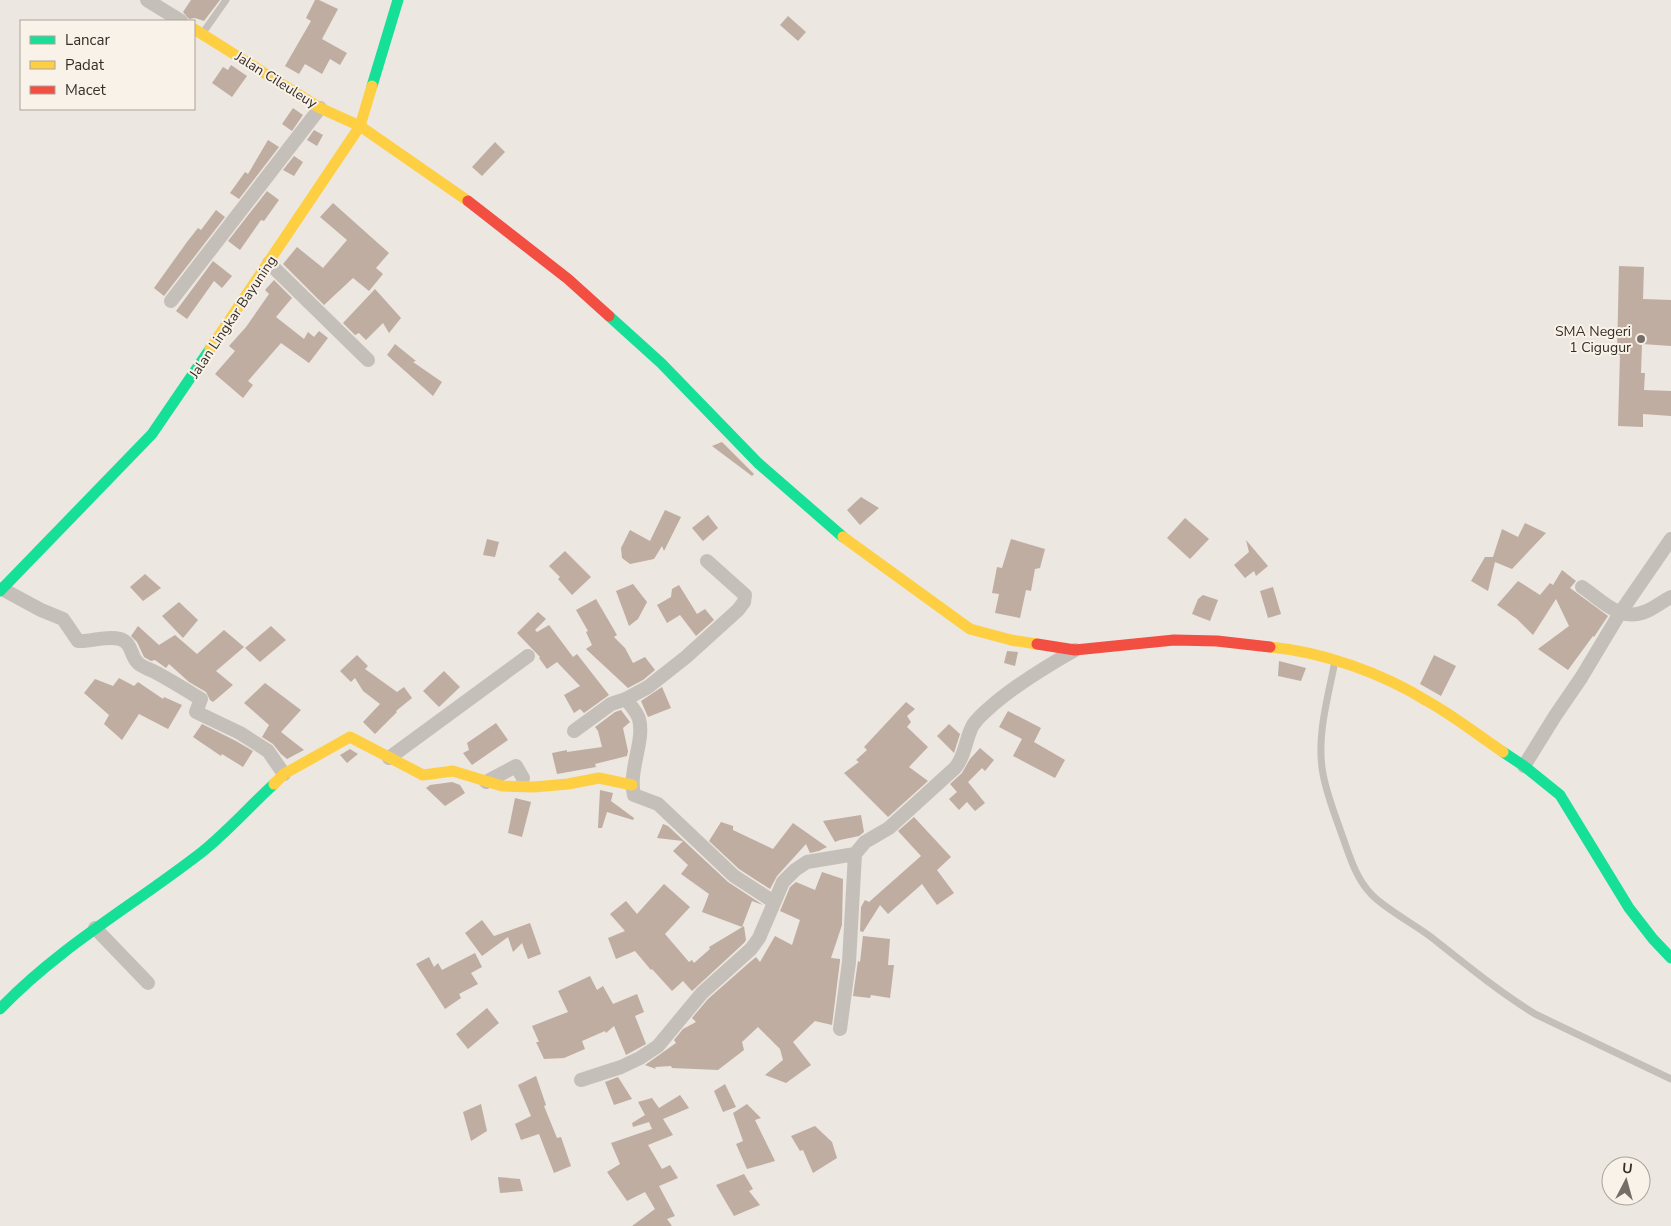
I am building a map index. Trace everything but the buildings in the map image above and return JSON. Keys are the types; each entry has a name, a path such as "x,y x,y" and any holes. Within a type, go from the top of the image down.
{"street":[{"path":"147,0 179,20"},
{"name":"Jalan Lingkar Bayuning","path":"1,590 152,434 269,263 360,126 398,0"},
{"name":"Jalan Cileuleuy","path":"198,32 320,108 360,126 466,200 568,279 662,363 758,463 846,540 970,629 1011,640 1075,650 1174,640 1282,648 1336,661 1386,679 1428,701 1524,766 1560,795 1629,908 1653,939 1671,958"},
{"path":"172,301 320,108"},
{"path":"269,263 368,360"},
{"path":"1524,766 1620,614 1671,539"},
{"path":"574,731 611,704 626,699 648,687 686,657 738,610 744,602 745,595 706,561"},
{"path":"1582,586 1620,614 1630,615 1647,611 1671,597"},
{"path":"1,590 63,619 70,627 74,638 78,641 111,638 126,642 130,646 136,661 141,666 153,670 201,699 196,712 240,733 268,752 284,774"},
{"path":"580,1080 621,1067 640,1058 658,1046 702,993 751,949 759,938 783,882 794,870 807,862 854,854 865,842 889,828 955,768 961,760 972,727 980,716 1011,689 1038,670 1075,650"},
{"path":"390,758 528,656"},
{"path":"626,699 638,717 640,731 632,784 634,795 658,804 728,872 774,902"},
{"path":"0,1009 24,984 95,928 203,851 284,774 350,737 423,775 453,771 502,786 534,787 568,784 599,778 632,784"},
{"path":"486,782 516,766 523,778"},
{"path":"840,1029 849,962 854,854"},
{"path":"95,928 148,984"}],"lane":[{"path":"198,32 226,0"},
{"path":"1336,661 1322,726 1320,746 1322,772 1354,867 1365,887 1374,897 1424,932 1514,1002 1535,1014 1671,1079"}],"traffic: fast":[{"path":"372,86 398,0"},
{"path":"609,316 661,363 758,463 843,537"},
{"path":"0,591 152,434 210,349"},
{"path":"1503,752 1560,795 1629,908 1653,939 1671,958"},
{"path":"0,1009 72,946 202,852 274,784"}],"traffic: slow":[{"path":"195,30 320,108 360,126 468,201"},
{"path":"210,349 360,126 372,86"},
{"path":"843,537 970,629 1011,640 1037,644"},
{"path":"1270,647 1331,659 1352,665 1391,681 1447,713 1503,752"},
{"path":"274,784 284,774 350,737 423,775 453,771 502,786 534,787 568,784 599,778 632,785"}],"traffic: jam":[{"path":"468,201 568,279 609,316"},
{"path":"1037,644 1075,650 1174,640 1217,641 1270,647"}],"place":[{"name":"SMA Negeri 1 Cigugur","path":"1641,339"}]}
